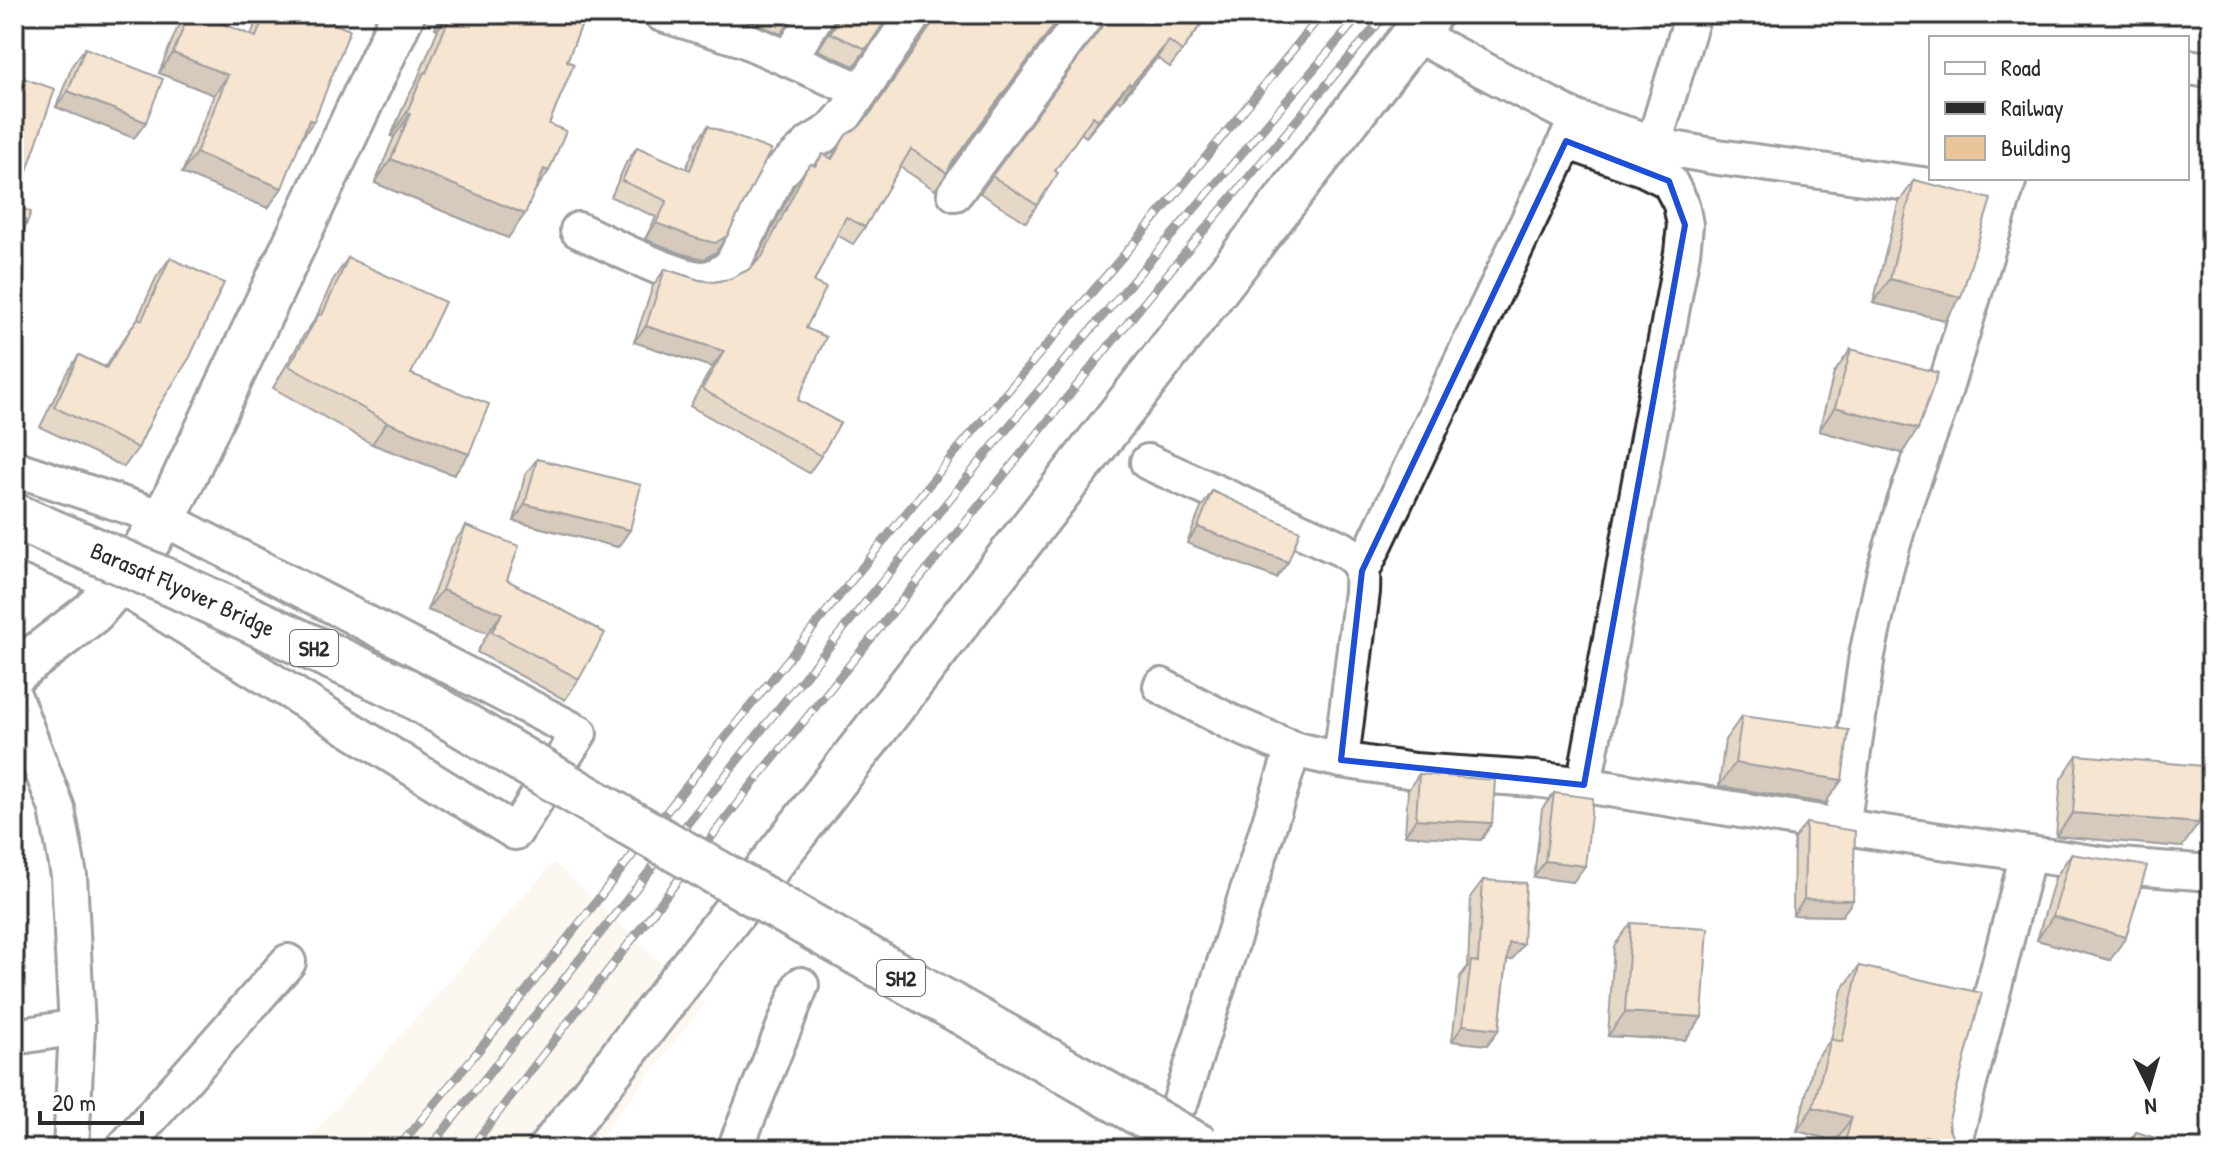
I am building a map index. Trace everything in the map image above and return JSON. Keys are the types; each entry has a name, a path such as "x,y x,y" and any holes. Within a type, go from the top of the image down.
{"main road":[{"name":"Barasat Flyover Bridge","path":"14,516 173,584 404,690 600,806 1203,1149"}],"street":[{"path":"14,673 93,612 138,559 163,518 403,14"},
{"path":"662,14 743,39 861,91"},
{"path":"789,59 817,14"},
{"path":"578,230 681,275 704,279 721,274 732,265 778,174 811,143 832,130 914,14"},
{"path":"955,193 1087,14"},
{"path":"1654,143 1693,14"},
{"path":"550,1149 1422,24 1572,130 1669,181 1681,204 1685,225 1674,295 1584,785"},
{"path":"2189,67 2211,70"},
{"path":"1572,130 1718,157 1929,179"},
{"path":"1362,571 1572,130"},
{"path":"1842,827 1867,655 1885,571 1905,502 1939,408 2006,187 1939,180"},
{"path":"1148,462 1358,559 1362,571 1362,592 1341,760"},
{"path":"14,468 163,518 579,733 515,832 117,584 14,540"},
{"path":"1161,686 1232,723 1293,749 1341,760 1414,771 1584,785 1842,827 2106,865 2211,873"},
{"path":"14,697 57,809 69,876 77,1027 71,1149"},
{"path":"1181,1101 1293,749"},
{"path":"1952,1149 2028,854"},
{"path":"123,1149 288,962"},
{"path":"735,1149 801,985"},
{"path":"14,1037 77,1027"}],"highlighted area":[{"path":"1566,141 1669,181 1685,225 1584,785 1341,760 1362,571"}],"shaded area":[{"path":"554,862 705,1004 591,1149 300,1149"}],"building":[{"path":"189,14 197,14 256,37 265,14 335,14 332,23 350,30 314,121 309,120 282,188 196,153 228,75 173,53"},
{"path":"451,14 586,14 567,61 574,64 549,124 566,131 549,171 544,169 525,214 391,159 410,114 407,112"},
{"path":"842,14 890,14 866,49 830,33"},
{"path":"939,14 1062,14 947,173 911,149 865,227 846,217 814,282 826,288 806,328 826,337 798,400 840,423 821,456 702,389 724,351 646,326 665,269 714,282 730,279 748,270 762,257 806,169 811,164 815,166 823,154 832,159 846,135 859,127 873,110"},
{"path":"1111,14 1208,14 1182,51 1169,41 1098,120 1093,116 1055,171 1058,173 1037,205 992,176"},
{"path":"85,48 163,79 146,122 68,91"},
{"path":"14,75 55,89 15,206 31,212 14,256"},
{"path":"708,126 771,150 727,236 715,243 656,223 667,201 622,181 637,147 690,170"},
{"path":"1914,180 1991,199 1961,297 1890,279"},
{"path":"170,258 224,283 190,357 155,412 138,448 54,407 79,355 106,368 138,318 142,320"},
{"path":"348,258 445,302 411,374 489,404 469,454 387,422 289,366 319,314 322,315"},
{"path":"1851,349 1938,373 1918,429 1835,407"},
{"path":"537,459 641,485 630,530 525,504"},
{"path":"1212,491 1300,531 1288,562 1198,527"},
{"path":"466,526 519,546 507,580 605,633 579,679 492,632 502,613 442,590"},
{"path":"1742,716 1849,730 1842,780 1735,763"},
{"path":"2077,755 2203,766 2199,823 2073,813"},
{"path":"1419,774 1495,780 1492,823 1416,819"},
{"path":"1554,793 1593,798 1585,866 1545,861"},
{"path":"1806,823 1855,831 1853,900 1804,899"},
{"path":"2071,854 2147,866 2126,937 2053,916"},
{"path":"1483,880 1526,883 1523,944 1509,943 1499,1029 1463,1025 1471,961 1478,962"},
{"path":"1631,923 1708,928 1702,1017 1625,1012"},
{"path":"1859,966 1982,993 1949,1120 1951,1142 1925,1136 1921,1149 1843,1149 1852,1117 1813,1107 1831,1039 1842,1042"},
{"path":"2136,1132 2189,1149 2130,1149"}],"railway":[{"path":"397,1149 502,1022 718,746 953,455 1175,195 1322,14"},
{"path":"429,1149 779,708 1024,408 1361,14"},
{"path":"470,1149 747,791 1174,266 1386,14"}]}
